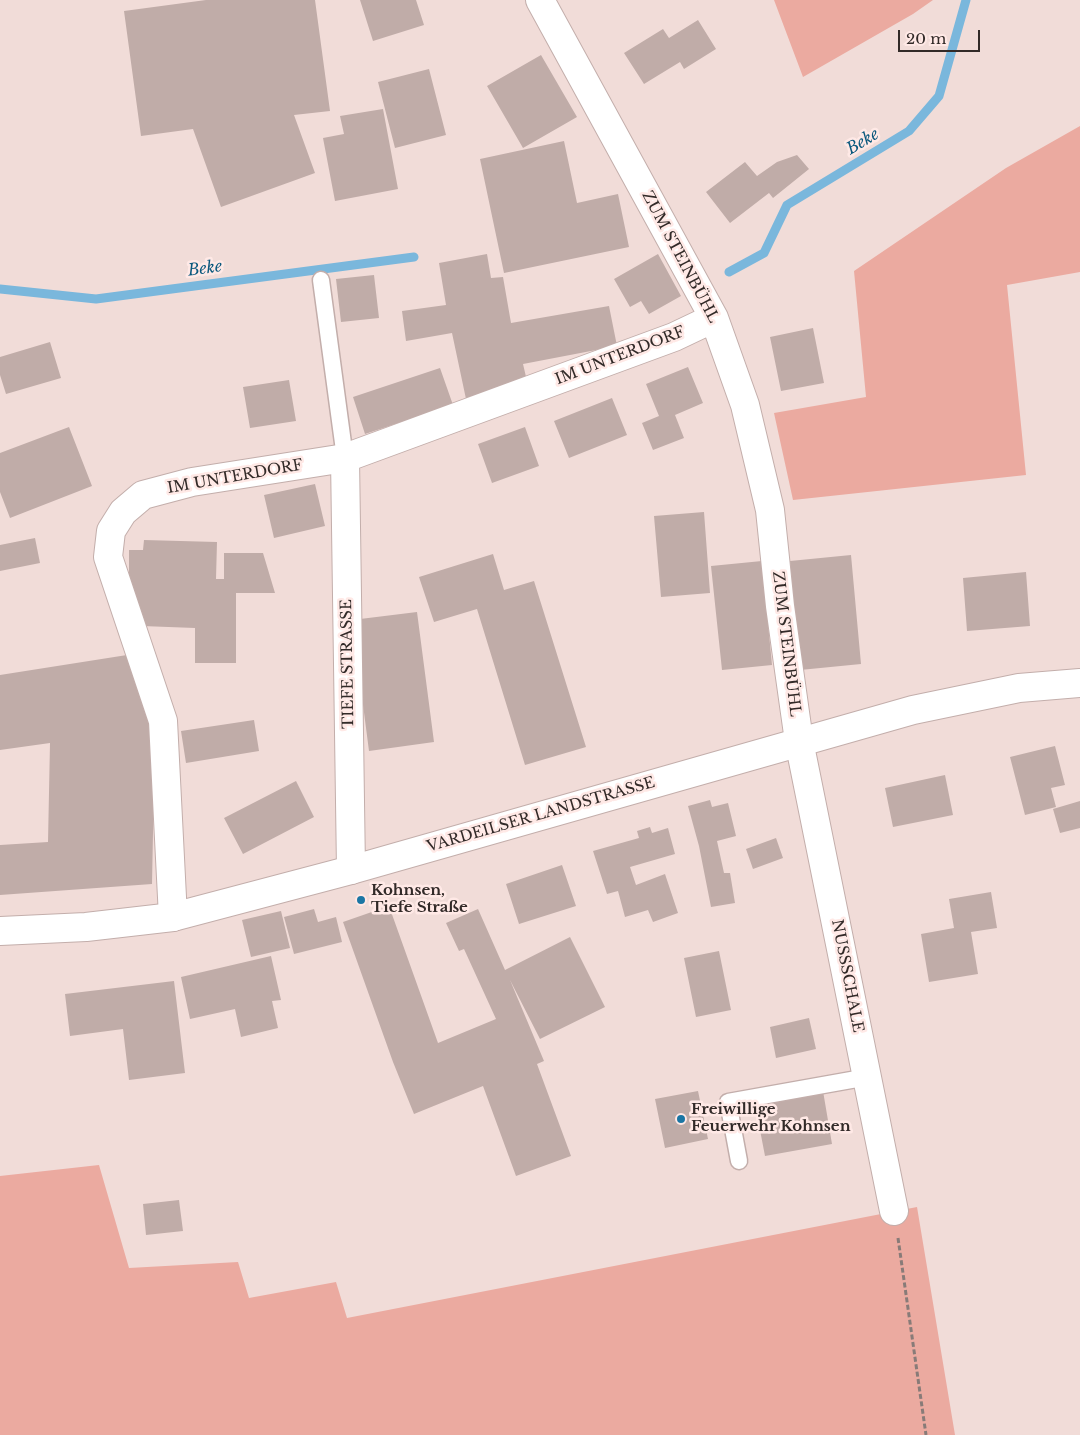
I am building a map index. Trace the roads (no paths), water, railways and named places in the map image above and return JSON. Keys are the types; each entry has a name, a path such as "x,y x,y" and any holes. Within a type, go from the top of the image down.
{"street":[{"name":"ZUM STEINBÜHL","path":"540,0 714,318 745,404 770,510 799,741"},
{"name":"IM UNTERDORF","path":"173,916 163,721 108,557 111,531 123,512 143,495 192,482 345,458 674,337 714,318"},
{"name":"TIEFE STRASSE","path":"345,458 351,870"},
{"name":"VARDEILSER LANDSTRASSE","path":"0,931 86,927 173,916 351,870 912,710 1019,688 1080,683"},
{"name":"NUSSSCHALE","path":"799,741 894,1211"}],"lane":[{"path":"321,280 345,458"},
{"path":"739,1161 728,1102 868,1077"}],"waterway":[{"name":"Beke","path":"729,272 764,253 787,205 909,131 939,96 966,0"},
{"name":"Beke","path":"0,289 96,299 414,257"}],"place":[{"name":"Kohnsen, Tiefe Straße","path":"361,900"},
{"name":"Freiwillige Feuerwehr Kohnsen","path":"681,1119"}]}
